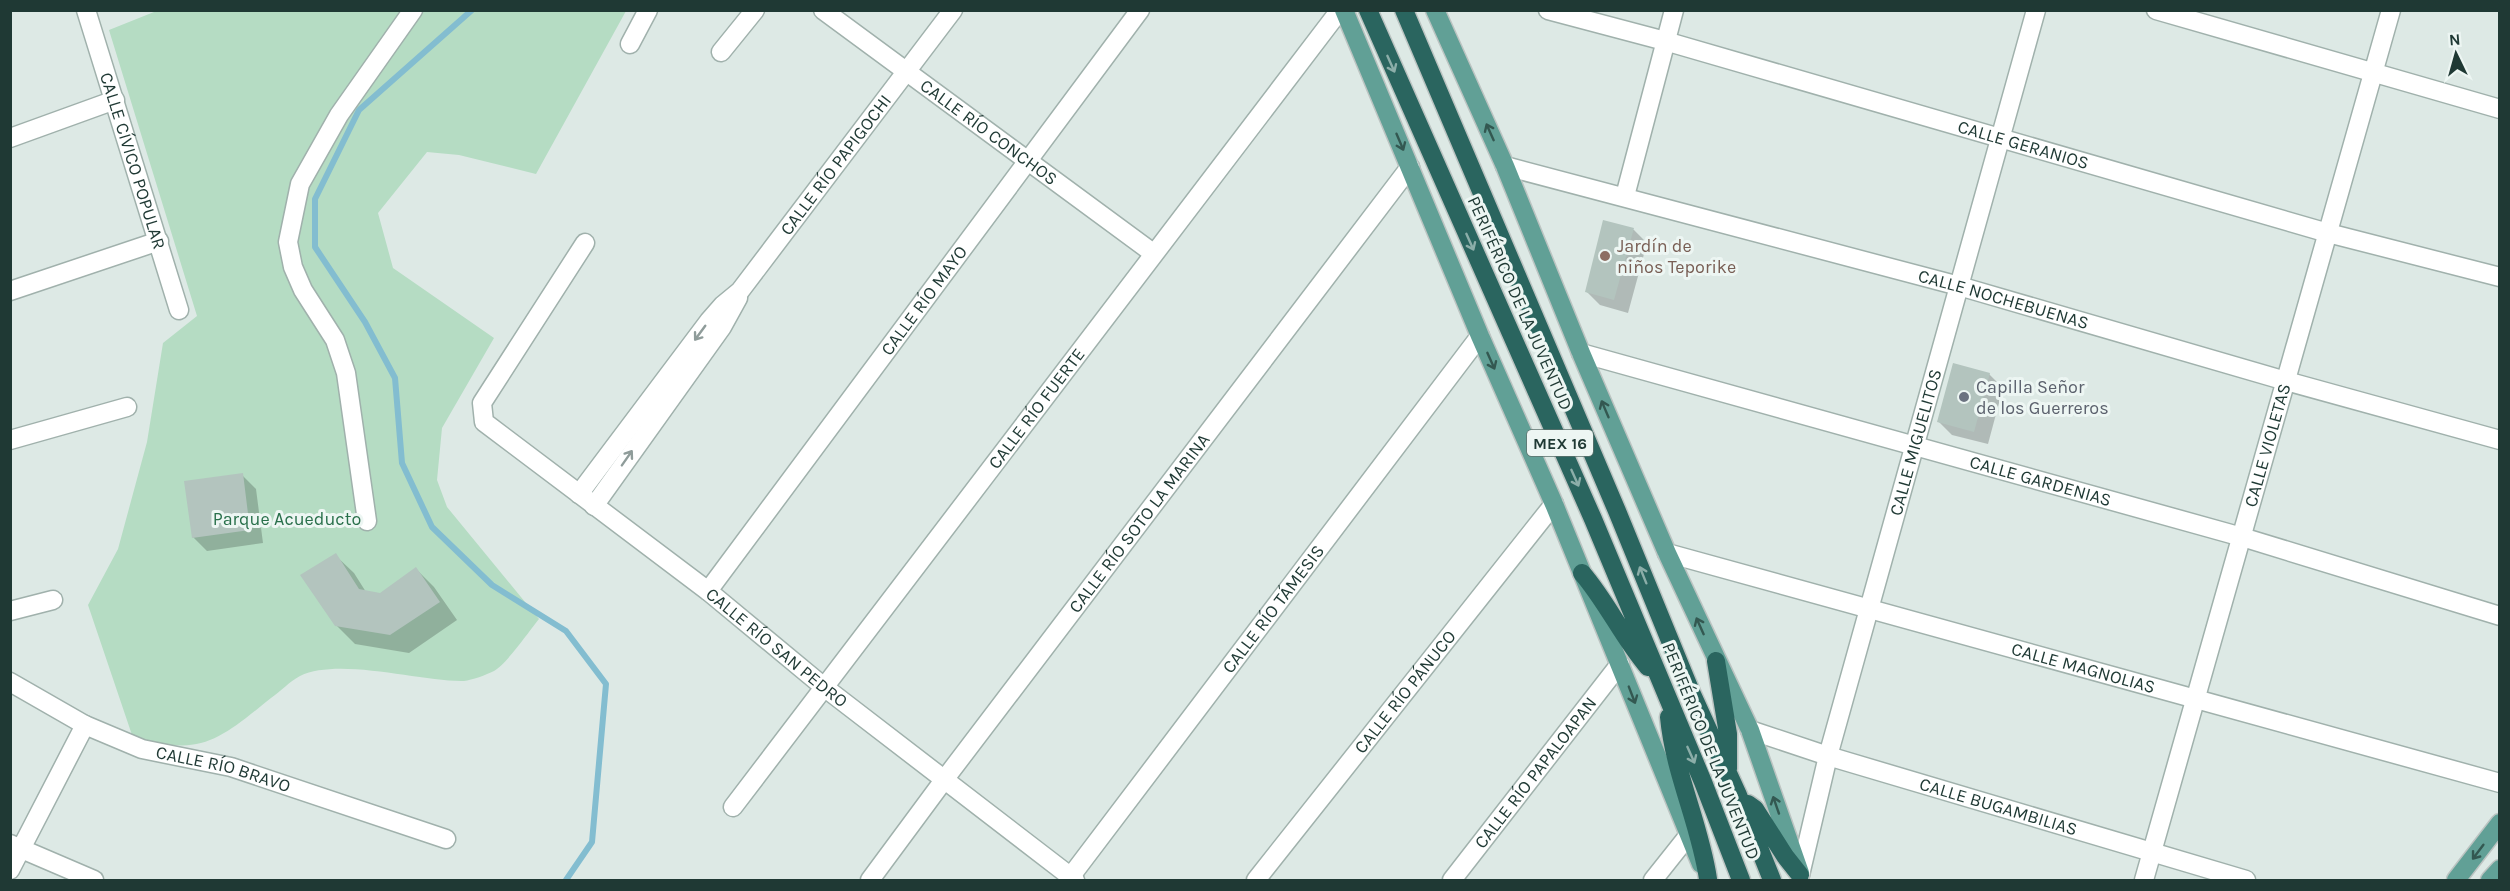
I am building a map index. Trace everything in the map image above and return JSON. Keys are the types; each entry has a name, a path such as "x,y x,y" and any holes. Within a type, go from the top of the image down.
{"highway":[{"name":"PERIFÉRICO DE LA JUVENTUD","path":"1368,10 1593,519 1667,701 1703,782 1741,880"},
{"name":"PERIFÉRICO DE LA JUVENTUD","path":"1404,10 1772,880"},
{"path":"1582,573 1593,586 1630,646 1658,677"},
{"path":"1716,661 1728,734 1727,771"},
{"path":"1667,701 1674,755 1700,836 1708,880"},
{"path":"1738,795 1755,809 1801,878"}],"main road":[{"path":"1342,10 1554,504 1688,836 1708,880"},
{"name":"PERIFÉRICO DE LA JUVENTUD","path":"1435,10 1505,166 1581,353 1667,553 1750,729 1801,878"},
{"path":"2456,880 2499,823"},
{"path":"2490,880 2499,869"}],"street":[{"name":"CALLE CÍVICO POPULAR","path":"86,10 179,310"},
{"path":"367,521 346,373 335,340 296,275 288,242 300,184 339,115 413,10"},
{"path":"630,44 648,10"},
{"path":"721,52 755,10"},
{"name":"CALLE RÍO CONCHOS","path":"823,10 1153,253"},
{"name":"CALLE RÍO PAPIGOCHI","path":"579,495 710,321 723,305 740,291 907,74 953,10"},
{"name":"CALLE RÍO MAYO","path":"708,591 1140,10"},
{"name":"CALLE RÍO FUERTE","path":"733,807 1153,253 1342,10"},
{"name":"CALLE GERANIOS","path":"1548,10 1665,41 2328,233 2499,277"},
{"path":"1625,196 1674,10"},
{"name":"CALLE MIGUELITOS","path":"1801,878 1828,756 2036,10"},
{"path":"2156,10 2499,109"},
{"name":"CALLE VIOLETAS","path":"2144,880 2391,10"},
{"path":"10,138 115,100"},
{"name":"CALLE NOCHEBUENAS","path":"1505,166 1959,286 2499,440"},
{"name":"CALLE RÍO SOTO LA MARINA","path":"870,880 1410,167"},
{"path":"10,291 159,241"},
{"name":"CALLE RÍO SAN PEDRO","path":"585,243 482,403 482,415 490,427 708,591 824,687 1071,879"},
{"name":"CALLE RÍO PAPIGOCHI","path":"594,506 733,311 740,291"},
{"name":"CALLE RÍO TÁMESIS","path":"1071,879 1480,336"},
{"name":"CALLE GARDENIAS","path":"1581,353 2242,537 2499,616"},
{"path":"10,440 127,407"},
{"name":"CALLE RÍO PÁNUCO","path":"1256,880 1554,504"},
{"name":"CALLE MAGNOLIAS","path":"1667,553 2499,783"},
{"path":"10,611 53,600"},
{"name":"CALLE RÍO PAPALOAPAN","path":"1452,880 1620,664"},
{"name":"CALLE RÍO BRAVO","path":"10,682 86,725 142,749 231,767 446,839"},
{"path":"10,870 16,846 86,725"},
{"name":"CALLE BUGAMBILIAS","path":"1750,729 1828,756 2246,880"},
{"path":"1653,880 1688,836"},
{"path":"16,846 94,880"}],"green space":[{"name":"Parque Acueducto","path":"159,10 626,11 536,174 459,155 427,152 378,213 393,268 494,338 442,428 437,480 447,507 539,619 511,655 494,671 464,681 358,669 317,671 296,678 237,725 207,741 192,745 175,745 132,735 88,605 118,549 147,442 163,343 197,316 109,30"}],"building":[{"path":"1603,220 1634,228 1614,300 1585,292"},
{"name":"Capilla Señor de los Guerreros","path":"1953,363 1990,373 1974,432 1937,422"},
{"path":"243,473 250,530 192,538 184,481"},
{"path":"336,553 359,589 380,593 416,567 440,602 390,635 335,626 300,575"}],"waterway":[{"path":"472,10 359,110 315,199 315,247 365,322 395,378 402,463 432,527 492,585 566,631 606,684 592,842 566,880"}],"place":[{"name":"Jardín de niños Teporike","path":"1605,256"},
{"name":"Capilla Señor de los Guerreros","path":"1964,397"}]}
